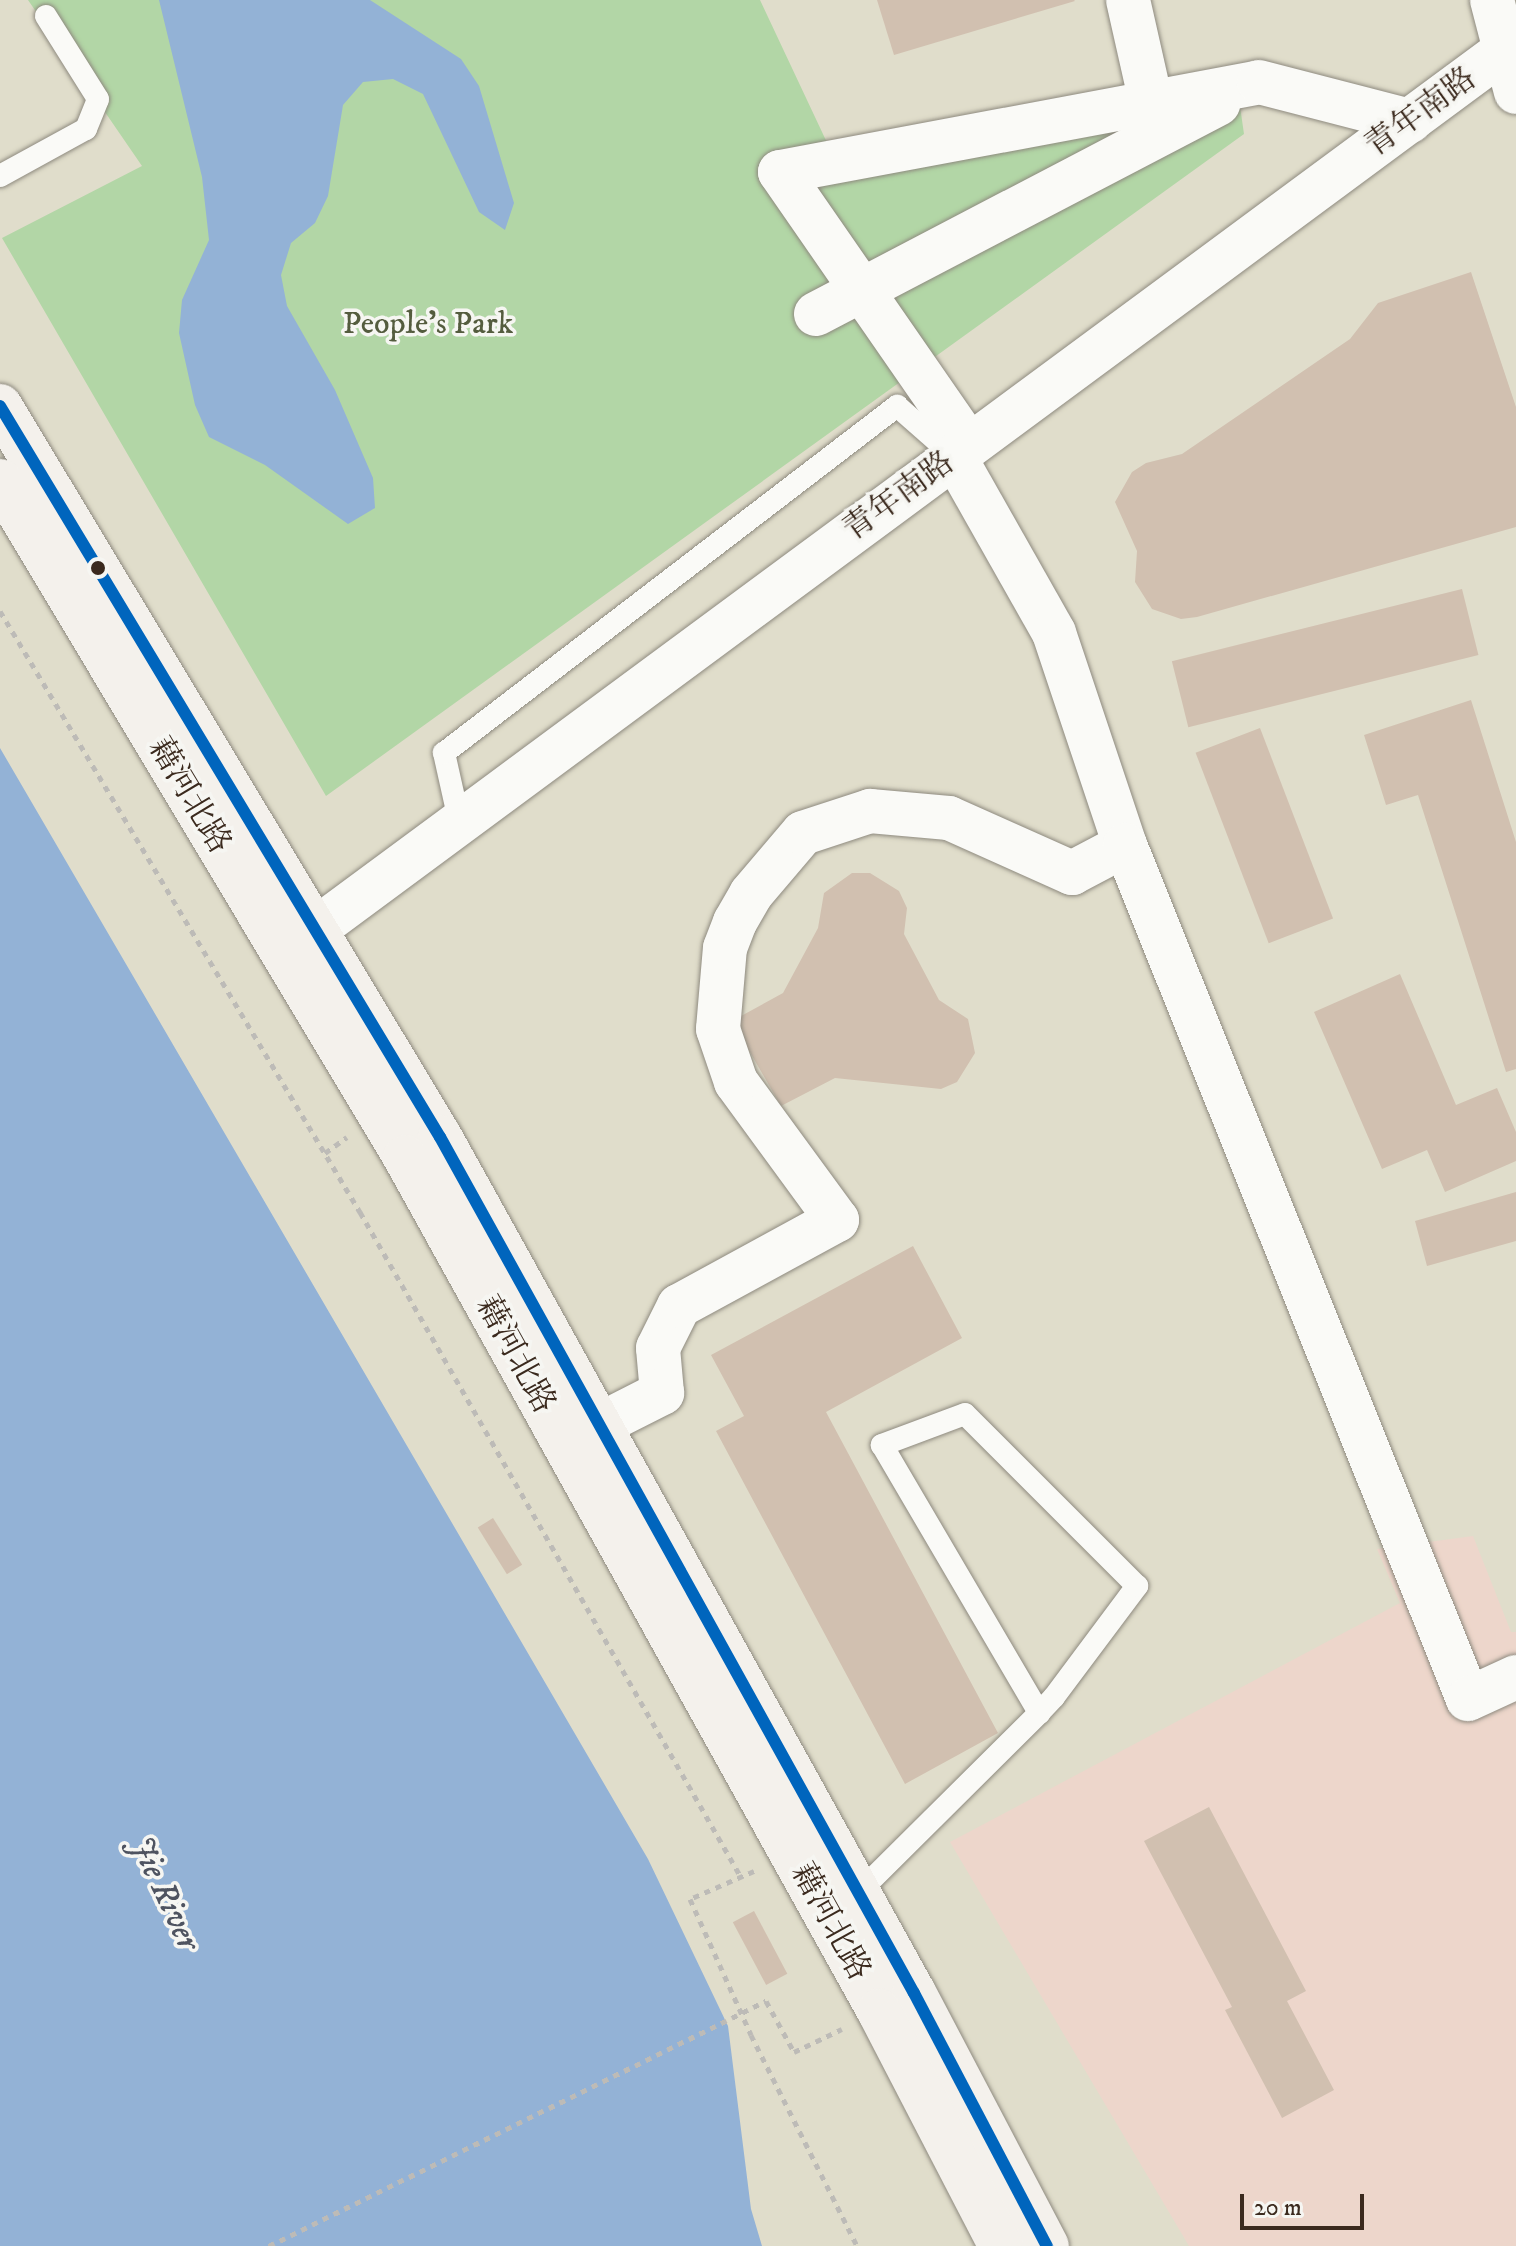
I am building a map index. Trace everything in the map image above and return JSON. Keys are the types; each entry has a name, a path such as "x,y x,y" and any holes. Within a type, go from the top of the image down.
{"main road":[{"name":"藉河北路","path":"0,406 298,941 405,1157 879,2011 1001,2246"},
{"name":"藉河北路","path":"0,481 298,941 440,1137 859,1892 1047,2246"}],"street":[{"path":"1128,0 1151,102"},
{"path":"1492,0 1511,62"},
{"name":"青年南路","path":"298,941 1410,121 1511,62"},
{"path":"816,314 1259,82"},
{"path":"1410,121 1259,82 780,172 861,289 962,450 1054,633 1125,845 1468,1699 1516,1677"},
{"path":"599,1425 662,1393 658,1348 679,1306 837,1220 736,1082 718,1029 725,948 735,922 751,894 803,833 870,811 949,818 1072,873 1125,845"}],"lane":[{"path":"0,176 86,129 98,99 46,16"},
{"path":"459,820 444,753 897,406 962,450"},
{"path":"859,1892 1039,1713 1137,1586 965,1414 882,1445 1039,1713"}],"path":[{"path":"0,611 360,1212 741,1877"},
{"path":"793,1854 690,1899 751,2035 857,2246"},
{"path":"269,2246 766,2001 794,2052 879,2011"}],"shaded area":[{"path":"1473,1536 1511,1632 1516,1632 1516,2246 1189,2246 950,1842 1400,1603 1377,1549"}],"green space":[{"name":"People's Park","path":"28,0 760,0 838,166 1238,92 1244,134 326,796 2,238 142,166"}],"water":[{"path":"159,0 370,0 461,59 479,86 514,203 505,230 479,212 423,94 393,79 363,82 343,105 328,196 315,223 291,243 281,275 287,306 335,390 373,478 375,508 348,524 265,465 209,437 195,405 179,333 182,300 209,240 202,177"},
{"name":"Jie River","path":"0,748 648,1859 728,2026 751,2209 762,2246 0,2246"}],"building":[{"path":"877,0 1074,0 1075,1 894,55"},
{"path":"1471,272 1516,407 1516,527 1197,617 1181,619 1152,609 1135,582 1137,551 1115,502 1132,472 1146,463 1182,454 1350,339 1378,303"},
{"path":"1462,589 1478,655 1188,727 1172,661"},
{"path":"1471,700 1516,842 1516,1069 1506,1072 1418,795 1386,805 1364,735"},
{"path":"1260,728 1333,918 1269,943 1196,753"},
{"path":"852,873 870,873 899,891 907,908 904,934 939,1000 968,1019 975,1053 957,1082 941,1089 835,1078 781,1106 732,1021 783,993 818,928 824,893"},
{"path":"1400,974 1456,1105 1497,1088 1516,1132 1516,1161 1445,1192 1427,1150 1382,1169 1314,1012"},
{"path":"1516,1192 1516,1241 1427,1266 1415,1221"},
{"path":"913,1246 962,1338 826,1412 998,1733 905,1784 716,1431 744,1416 711,1355"},
{"path":"493,1518 522,1565 507,1574 478,1528"},
{"path":"1209,1807 1306,1991 1287,2001 1334,2090 1282,2118 1225,2010 1232,2007 1144,1841"},
{"path":"754,1911 787,1974 766,1985 733,1922"}],"transit line":[{"path":"0,406 440,1137 914,1993 1047,2246"}]}
